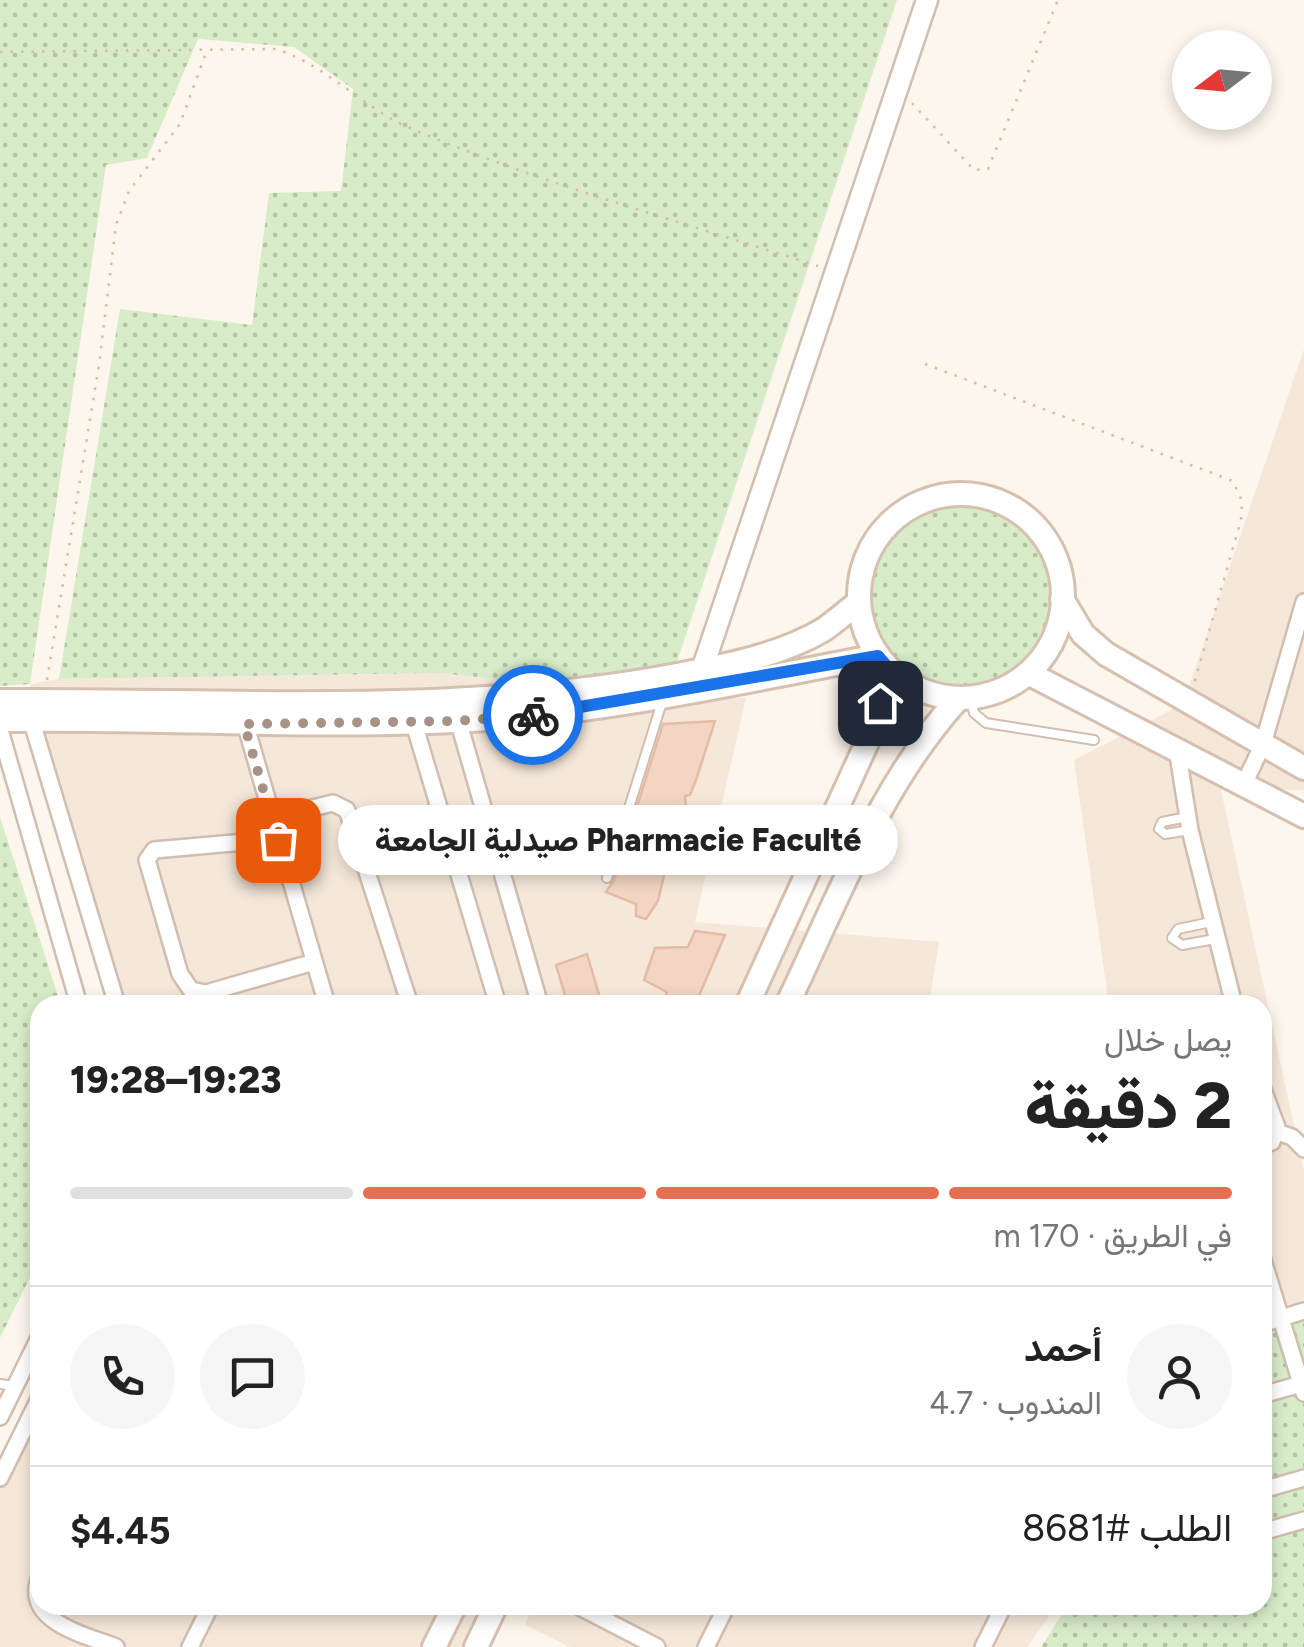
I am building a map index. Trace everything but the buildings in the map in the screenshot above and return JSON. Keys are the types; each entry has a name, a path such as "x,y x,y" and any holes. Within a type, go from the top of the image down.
{"main road":[{"path":"959,494 1002,502 1024,515 1045,537 1058,567 1062,599 1058,627 1046,652 1028,672 1008,687 964,698 919,689 884,662 868,639 859,602 861,572 872,544 891,521 916,504 959,494"},
{"path":"1062,599 1074,624 1096,646 1188,704 1304,768"},
{"path":"455,710 702,670 801,640 822,630 859,602"},
{"path":"0,702 37,710 244,724 455,710 548,713 884,662"},
{"path":"751,995 870,736 884,662"},
{"path":"1028,672 1304,816"},
{"path":"792,995 894,789 928,735 964,698"},
{"path":"0,720 37,710 411,712"},
{"path":"434,1647 449,1615"},
{"path":"476,1647 491,1615"}],"street":[{"path":"702,670 928,0"},
{"path":"1244,784 1263,744 1304,602"},
{"path":"37,710 114,995"},
{"path":"455,710 537,995"},
{"path":"411,712 495,995"},
{"path":"244,724 323,995"},
{"path":"0,730 76,995"},
{"path":"1177,749 1189,824 1231,995"},
{"path":"272,818 332,803 347,810 407,995"},
{"path":"278,840 154,850 147,860 180,974 190,990 206,993 314,962"},
{"path":"1272,1116 1277,1132"},
{"path":"1272,1137 1277,1132"},
{"path":"1277,1132 1292,1137 1304,1149"},
{"path":"1272,1289 1303,1389 1272,1394"},
{"path":"1272,1321 1304,1311"},
{"path":"0,1417 8,1385 30,1351"},
{"path":"0,1478 30,1418"},
{"path":"1272,1487 1304,1478"},
{"path":"1272,1529 1304,1520"},
{"path":"47,1615 50,1620 116,1647"},
{"path":"190,1647 206,1615"},
{"path":"596,1615 658,1647"},
{"path":"706,1647 722,1615"},
{"path":"984,1647 999,1615"}],"lane":[{"path":"607,878 664,695"},
{"path":"964,698 986,723 1094,740"},
{"path":"1211,922 1178,929 1172,938 1182,945 1216,939"}],"path":[{"path":"898,88 974,170 984,171 1005,132 1058,0"},
{"path":"0,52 250,47 297,56 384,116 472,154 836,272"},
{"path":"37,710 99,365 116,226 129,191 180,124 206,50"},
{"path":"926,364 1233,480 1240,494 1241,520 1188,704"}],"shaded area":[{"path":"1304,349 1304,790 1221,790 1266,995 1108,995 1074,760 1183,704"},
{"path":"441,673 665,698 746,698 695,922 939,942 931,995 114,995 30,684 59,679"},
{"path":"1272,1024 1304,1171 1304,1316 1272,1328"},
{"path":"30,1424 30,1615 496,1615 478,1647 0,1647 0,1479"},
{"path":"529,1615 1050,1615 1027,1647 570,1647 525,1625"}],"green space":[{"path":"0,0 897,0 665,698 441,673 59,679 120,309 252,325 269,193 341,191 353,89 294,47 198,39 147,158 106,165 30,684 0,686"},
{"path":"960,505 995,512 1024,532 1044,561 1051,596 1044,631 1024,660 995,680 960,687 925,680 896,660 876,631 869,596 876,561 896,532 925,512"},
{"path":"0,817 58,995 30,995 30,1277 0,1338"},
{"path":"1304,1301 1304,1647 1041,1647 1062,1615 1272,1615 1272,1315"}],"way so far":[{"path":"278,840 244,724 457,721 533,715"}],"place":[{"name":"Pharmacie Faculté صيدلية الجامعة","path":"278,840"}],"route":[{"path":"533,715 878,656 889,669 880,703"}]}
